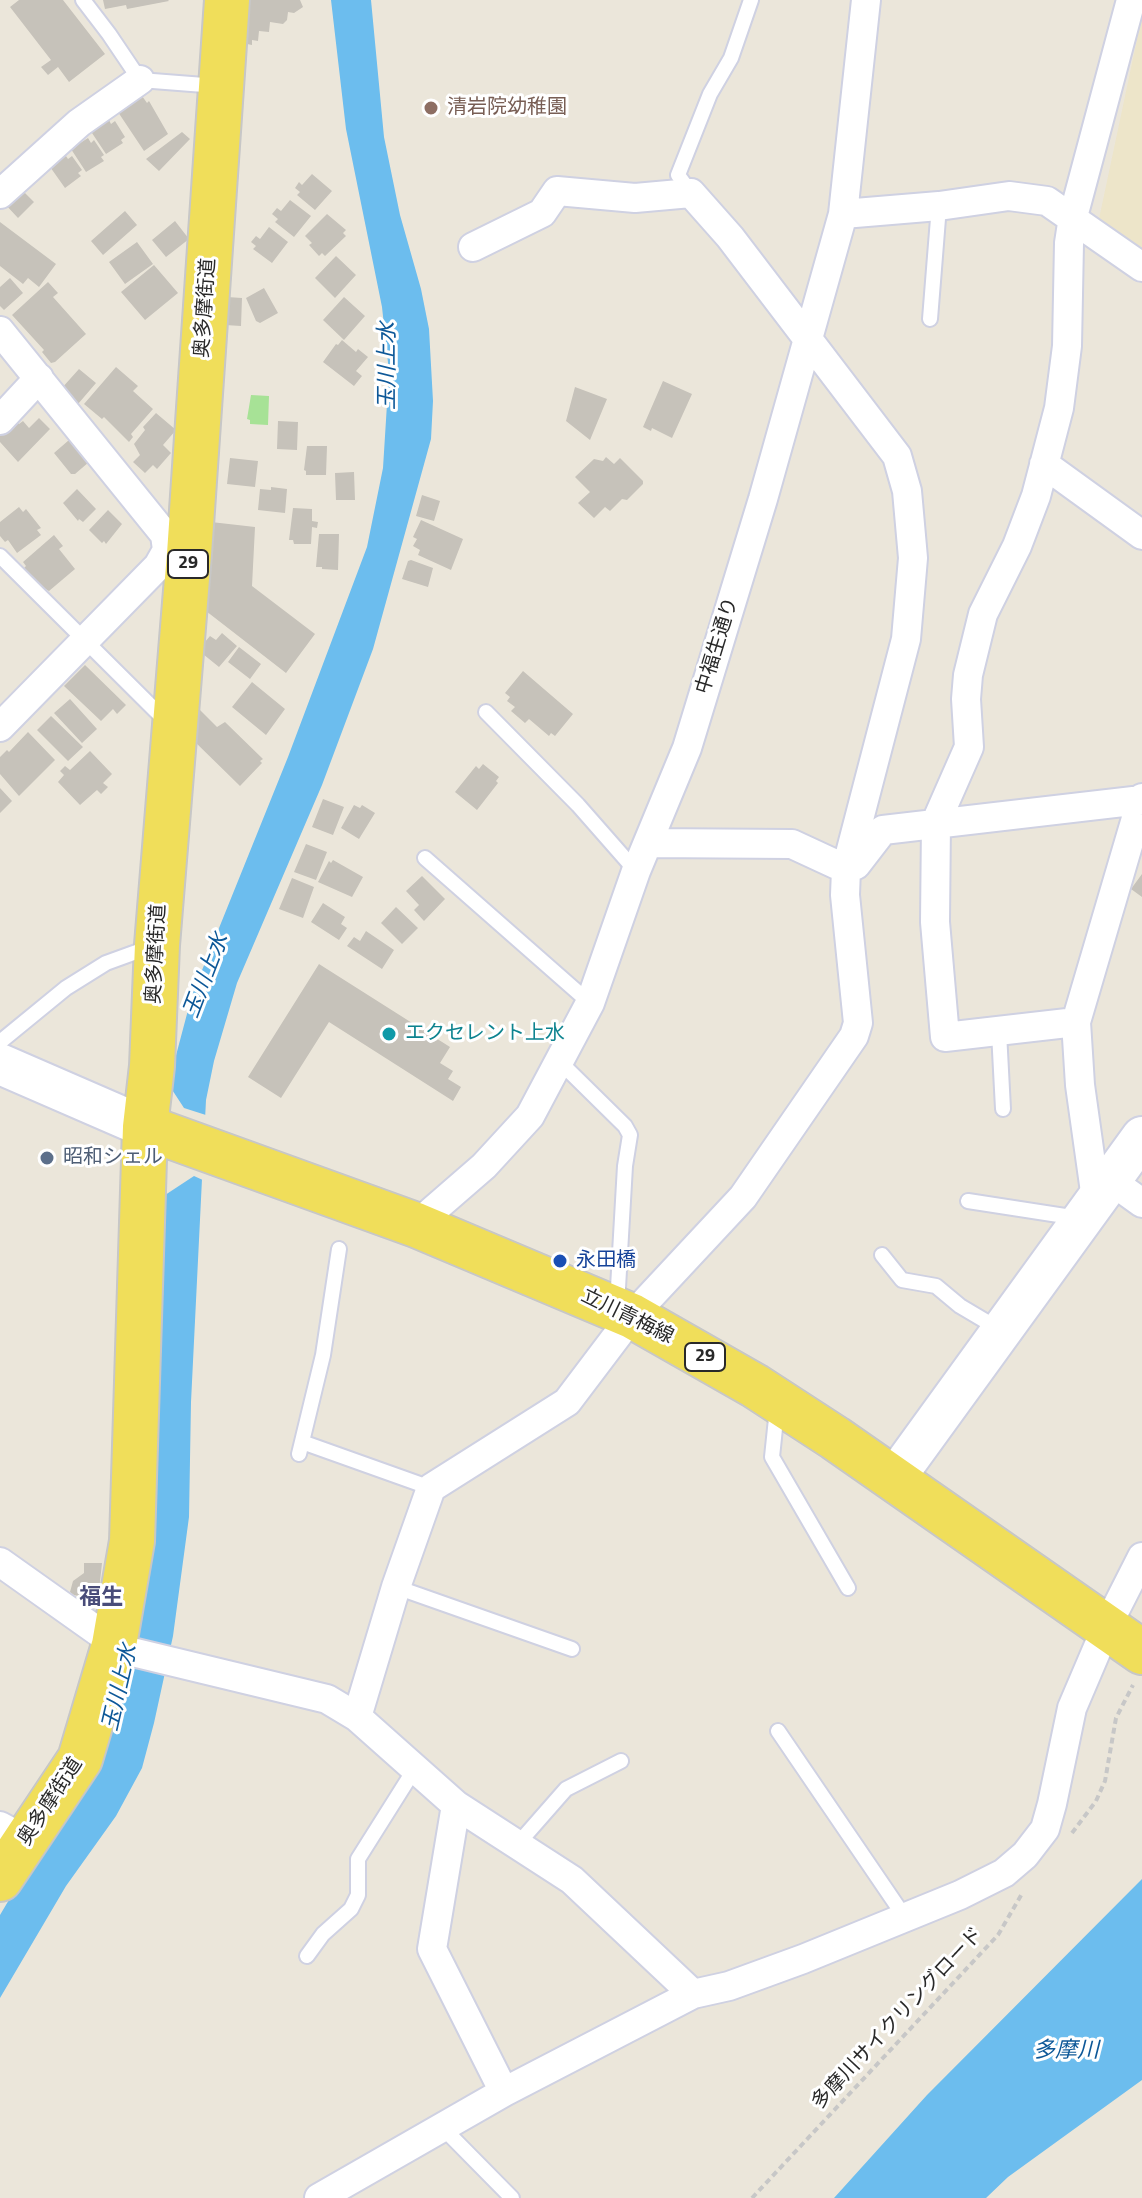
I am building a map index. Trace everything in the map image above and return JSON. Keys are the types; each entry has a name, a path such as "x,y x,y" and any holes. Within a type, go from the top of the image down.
{"main road":[{"name":"奥多摩街道","path":"0,1879 13,1833 80,1759 119,1648 132,1541 157,945 174,729 178,552 222,86 227,0"},
{"name":"立川青梅線","path":"150,1128 416,1225 624,1312 778,1401 1107,1626 1138,1667"}],"street":[{"name":"中福生通り","path":"416,1225 484,1166 530,1116 590,1003 636,871 687,748 843,214 866,0"},
{"path":"1076,1022 945,1037 935,922 936,822 969,747 968,675 983,614 1017,546 1036,496 1059,408 1065,361 1069,243 1073,217 1131,0"},
{"path":"0,194 79,123 140,80"},
{"path":"357,1717 396,1587 431,1488 567,1402 624,1312 743,1197 854,1036 858,1023 845,895 846,869 906,639 913,558 907,491 897,456 730,237 691,193 635,198 557,191 542,213 473,247"},
{"path":"843,214 1009,196 1047,201 1142,267"},
{"path":"0,331 178,552 158,566 0,727"},
{"path":"0,420 39,378"},
{"path":"1044,464 1142,535"},
{"path":"648,843 792,844 846,869 856,865 883,830 1142,799 1076,1022 1080,1085 1096,1199"},
{"path":"0,1064 150,1128"},
{"path":"894,1479 1142,1137"},
{"path":"1096,1199 1142,1203"},
{"path":"319,2198 504,2092 693,1994 729,1986 803,1959 960,1895 1004,1873 1025,1855 1045,1829 1072,1708 1107,1626 1142,1557"},
{"path":"0,1562 119,1648 327,1699 357,1717 456,1805 572,1880 693,1994"},
{"path":"456,1805 432,1949 504,2092"}],"lane":[{"path":"83,0 140,80 222,86"},
{"path":"691,193 678,175 710,94 731,58 751,0"},
{"path":"930,319 939,206"},
{"path":"0,556 174,729"},
{"path":"486,712 578,805 636,871"},
{"path":"425,858 590,1003"},
{"path":"0,1042 66,988 106,963 157,945"},
{"path":"999,1032 1003,1109"},
{"path":"560,1062 625,1126 630,1135 625,1166 624,1312"},
{"path":"968,1201 1096,1199"},
{"path":"339,1249 323,1355 301,1448 431,1488"},
{"path":"882,1255 902,1280 936,1286 960,1306 987,1322 998,1334"},
{"path":"778,1401 772,1457 848,1588"},
{"path":"396,1587 572,1649"},
{"path":"778,1731 904,1916"},
{"path":"516,1846 566,1789 621,1761"},
{"path":"307,1956 323,1934 351,1909 358,1895 358,1859 414,1770"},
{"path":"442,2127 512,2198"}],"path":[{"path":"1067,1840 1101,1791 1108,1769 1116,1718 1138,1667"},
{"name":"多摩川サイクリングロード","path":"752,2198 998,1935 1027,1885"}],"shaded area":[{"path":"1142,16 1142,265 1096,233"}],"green space":[{"path":"251,395 269,396 268,425 250,424 247,419"}],"water":[{"name":"玉川上水","path":"331,0 371,0 384,137 429,329 433,401 431,439 373,649 322,785 237,983 214,1061 206,1100 191,1402 189,1517 173,1636 142,1768 116,1816 66,1886 0,1998 0,1915 35,1856 94,1775 109,1739 125,1665 159,1216 174,1063 192,995 288,757 367,547 383,468 389,372 382,307 346,129"},
{"name":"多摩川","path":"1142,1879 1142,2080 1008,2177 986,2198 834,2198 927,2095"}],"pier":[{"path":"167,1082 184,1108 209,1116 205,1181 194,1176 156,1201"}],"building":[{"path":"19,0 63,0 105,54 69,82 58,67 48,75 41,67 51,60 10,7"},
{"path":"103,0 169,1 127,9 126,5 105,9"},
{"path":"246,0 300,0 303,7 294,13 288,12 283,24 270,22 269,32 259,31 258,41 252,40 252,45 242,43"},
{"path":"140,93 147,103 149,101 168,134 144,151 116,109"},
{"path":"108,118 111,124 115,121 125,137 121,140 123,143 106,154 90,130"},
{"path":"182,132 190,139 159,171 146,159"},
{"path":"88,138 91,143 94,140 104,155 101,157 104,161 86,172 71,149"},
{"path":"64,153 68,159 72,156 82,170 78,173 81,176 65,188 48,164"},
{"path":"312,174 332,191 315,210 297,195 300,192 295,188"},
{"path":"19,187 34,202 18,218 4,203"},
{"path":"290,200 311,216 294,237 275,222 278,219 272,214 277,208 281,211"},
{"path":"125,211 137,225 103,255 91,241"},
{"path":"327,214 346,230 343,233 346,236 325,256 322,253 319,256 305,236"},
{"path":"175,221 189,239 166,257 152,240"},
{"path":"0,222 56,264 39,287 28,278 23,284 0,266"},
{"path":"269,227 288,242 272,263 253,249 256,246 251,242 256,236 260,239"},
{"path":"137,242 153,264 125,284 109,262"},
{"path":"336,256 356,275 335,298 315,278"},
{"path":"154,265 178,293 145,320 121,292"},
{"path":"10,278 23,293 4,310 0,306 0,287"},
{"path":"48,282 58,293 53,297 86,334 51,363 42,352 44,350 12,315"},
{"path":"264,288 278,313 260,323 256,321 246,298"},
{"path":"227,297 242,298 241,326 225,325"},
{"path":"344,297 365,316 344,340 323,320"},
{"path":"342,340 368,357 356,371 362,376 354,386 323,362"},
{"path":"116,367 138,386 133,391 153,409 131,434 133,437 129,442 104,417 102,419 84,404"},
{"path":"79,369 96,383 78,404 61,389"},
{"path":"663,381 692,394 672,438 643,427"},
{"path":"575,387 607,399 590,440 566,421"},
{"path":"156,413 176,430 163,445 171,453 157,469 153,465 145,473 133,462 140,455 134,444 145,430 143,427"},
{"path":"39,418 50,429 18,462 0,442 0,432 14,419 19,424 23,421 29,428"},
{"path":"278,421 298,422 297,450 277,449"},
{"path":"69,440 89,462 75,474 71,474 54,453"},
{"path":"307,446 327,446 326,475 306,475"},
{"path":"606,457 614,464 620,458 643,484 627,500 622,499 610,511 605,507 594,518 578,503 590,492 575,477 594,459 603,461"},
{"path":"230,458 258,461 255,487 227,484"},
{"path":"354,472 355,500 336,500 335,473"},
{"path":"271,487 287,489 285,513 258,510 260,489 271,490"},
{"path":"77,489 96,509 83,522 78,521 63,503"},
{"path":"422,495 440,501 434,521 416,516"},
{"path":"19,507 23,512 26,509 41,528 37,530 41,535 17,553 8,540 5,542 0,536 0,522"},
{"path":"293,508 312,509 312,521 318,522 317,528 312,527 311,544 294,544 293,540 289,540"},
{"path":"108,510 122,524 106,544 89,530"},
{"path":"421,520 463,539 451,570 418,555 420,550 413,546 417,539 413,537"},
{"path":"211,522 255,527 252,586 315,634 286,673 206,611"},
{"path":"319,534 339,534 338,570 316,567"},
{"path":"54,535 63,546 59,549 75,569 49,591 38,585 23,569 26,566 23,562"},
{"path":"411,560 433,568 428,587 402,579"},
{"path":"222,633 237,646 219,667 198,650 210,636 216,640"},
{"path":"239,647 261,664 250,679 228,662"},
{"path":"85,665 126,705 117,714 113,709 101,721 64,686"},
{"path":"523,671 573,714 555,736 551,733 549,736 529,719 525,723 511,711 515,707 507,701 510,697 505,693"},
{"path":"252,682 285,709 266,735 232,707"},
{"path":"70,699 97,729 82,743 54,713"},
{"path":"198,708 217,727 225,722 263,759 240,786 192,739"},
{"path":"51,716 83,747 68,761 37,730"},
{"path":"28,732 55,760 19,796 0,774 0,757"},
{"path":"90,751 112,774 103,783 108,787 101,794 97,790 80,805 58,782 64,775 60,771 65,766 70,770"},
{"path":"483,764 499,777 498,783 477,810 455,792 476,766 479,769"},
{"path":"0,788 12,801 0,813"},
{"path":"323,799 344,807 333,835 312,827"},
{"path":"354,805 360,808 362,805 375,813 359,839 341,828"},
{"path":"306,844 327,852 316,880 294,872"},
{"path":"333,860 363,877 352,897 318,882 329,861 331,863"},
{"path":"1142,874 1142,897 1131,889"},
{"path":"422,876 445,899 424,921 414,910 419,905 406,891"},
{"path":"292,878 314,887 303,918 279,909"},
{"path":"323,903 345,917 341,924 347,928 339,940 311,922"},
{"path":"396,907 418,928 402,944 381,923"},
{"path":"366,931 394,950 382,969 347,946 354,937 360,941"},
{"name":"エクセレント上水","path":"319,964 450,1047 440,1063 453,1071 448,1079 461,1087 453,1101 329,1022 281,1098 248,1077"},
{"path":"84,1563 102,1563 98,1600 70,1592 73,1581 84,1573"}],"place":[{"name":"清岩院幼稚園","path":"431,108"},
{"name":"エクセレント上水","path":"389,1034"},
{"name":"昭和シェル","path":"47,1158"},
{"name":"永田橋","path":"560,1261"}],"district":[{"name":"福生","path":"101,1599"}]}
